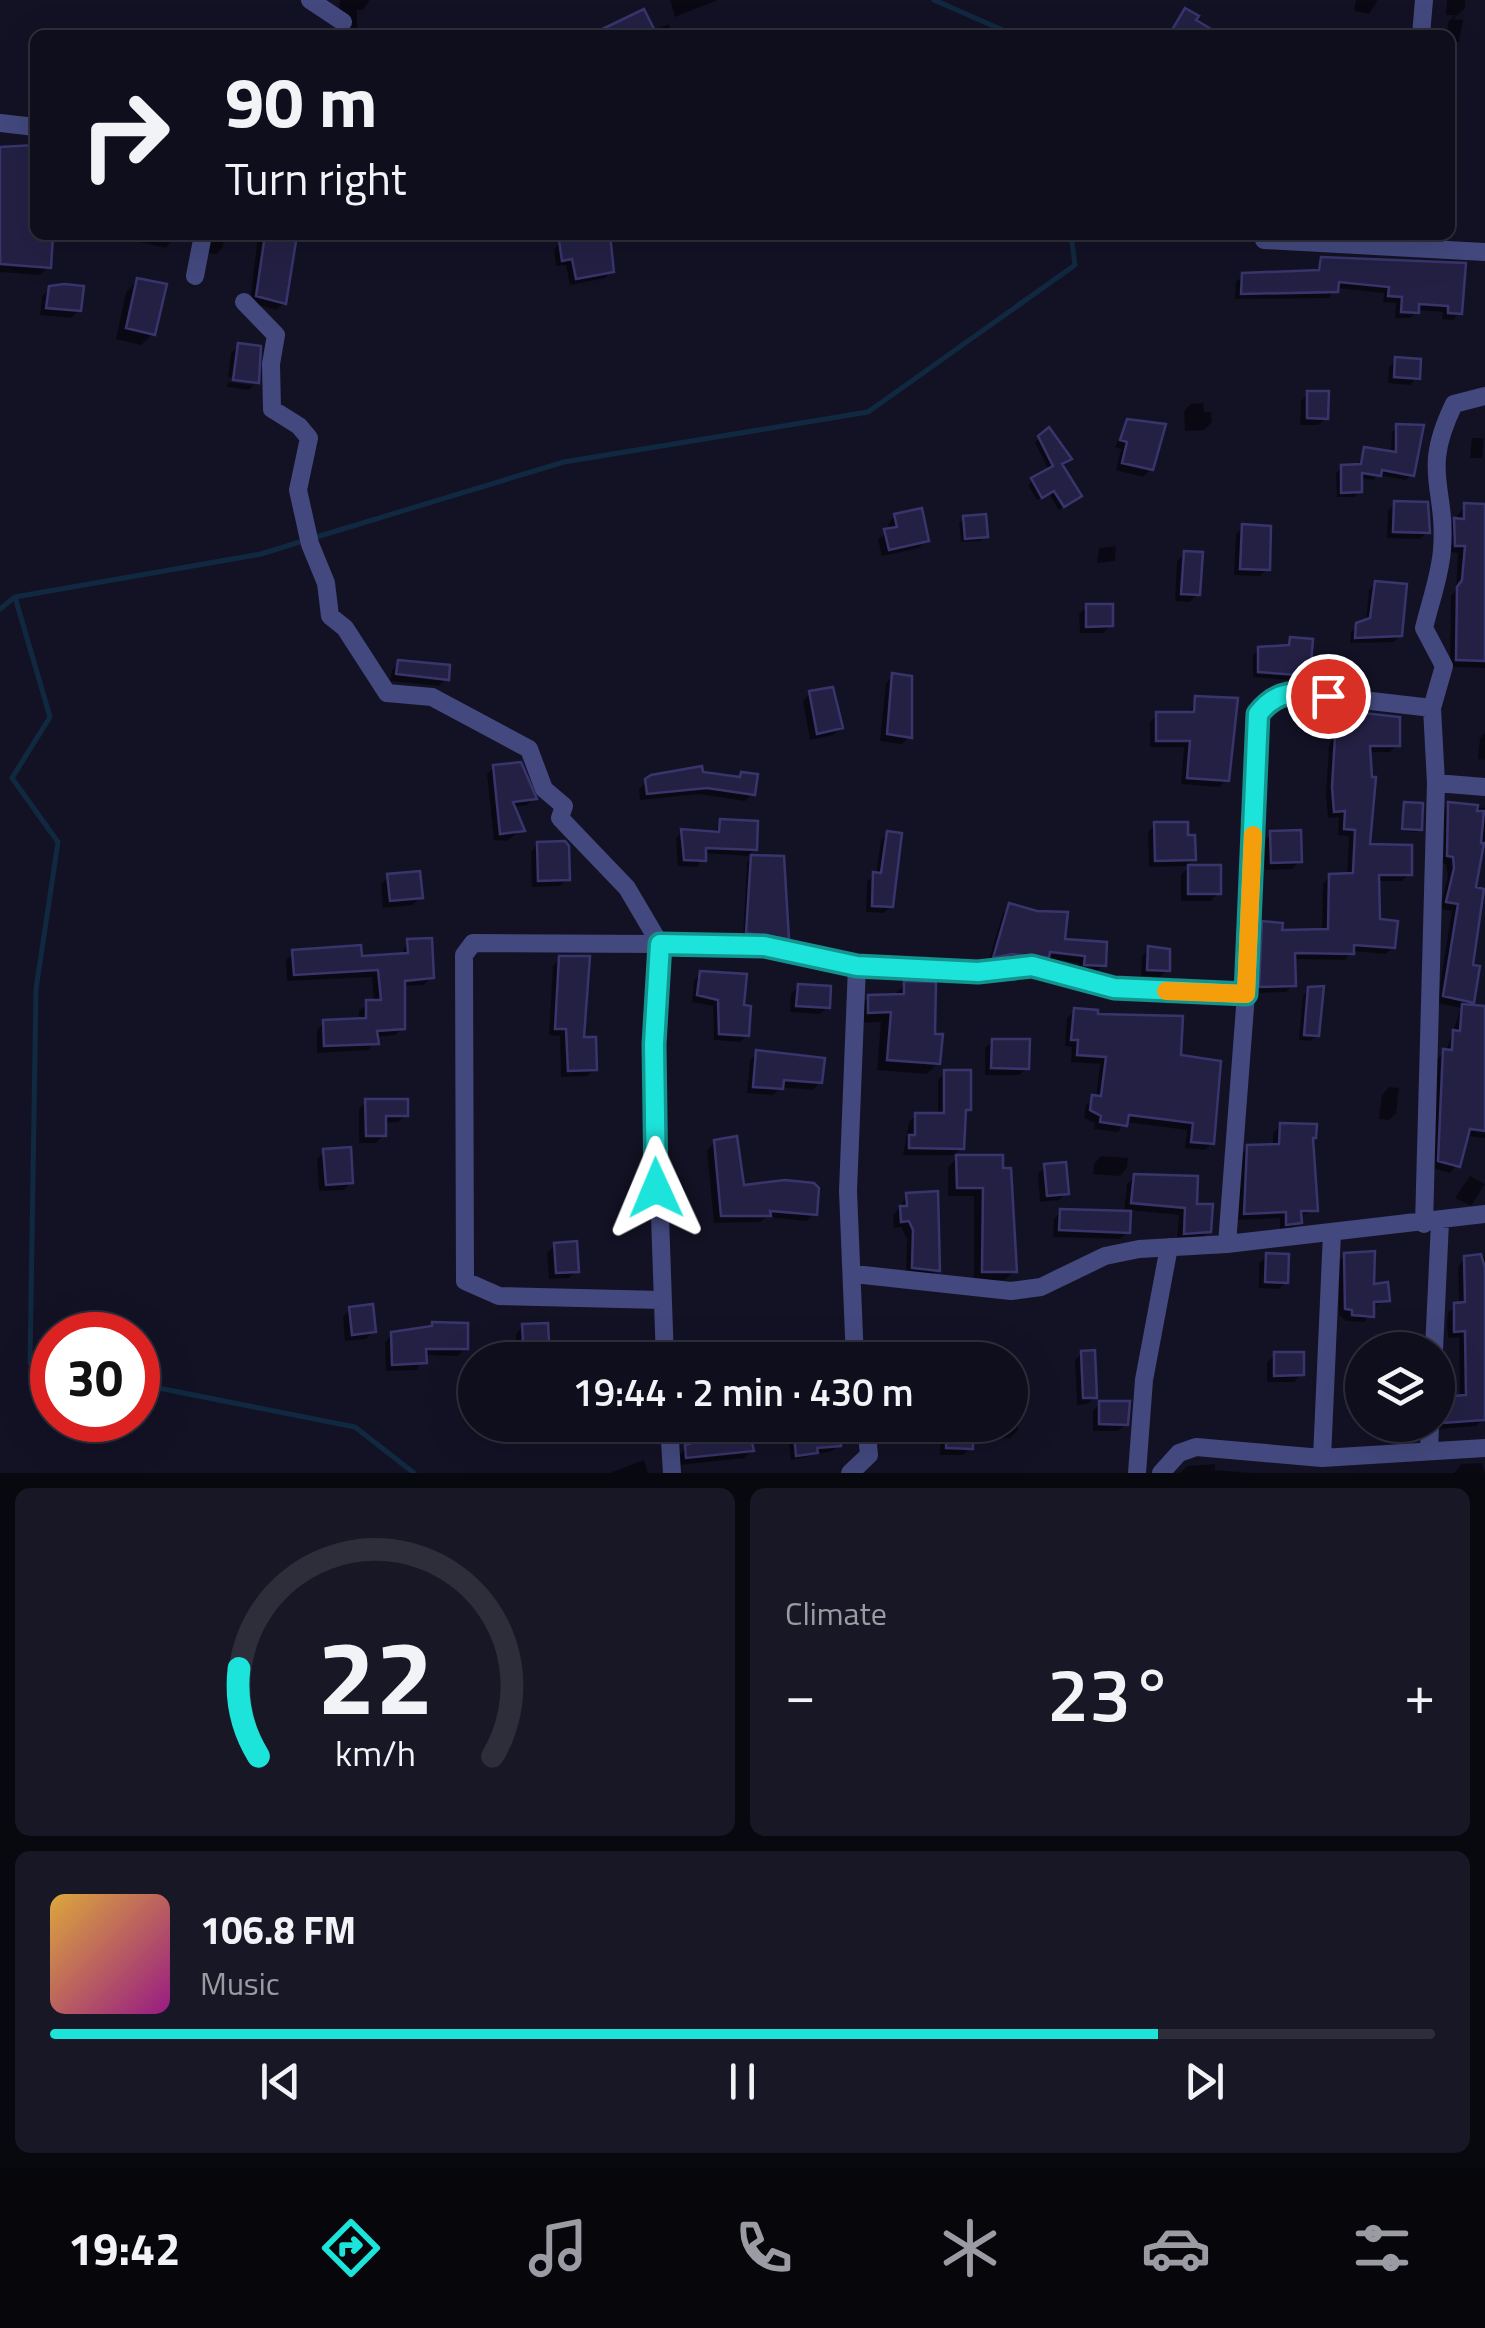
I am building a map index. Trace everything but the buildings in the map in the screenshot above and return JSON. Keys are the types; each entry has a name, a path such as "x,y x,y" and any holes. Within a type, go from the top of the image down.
{"street":[{"path":"310,0 343,22"},
{"path":"1421,30 1424,0"},
{"path":"0,124 30,127"},
{"path":"195,276 202,240"},
{"path":"1264,240 1403,241 1485,252"},
{"path":"244,302 276,335 272,409 299,426 309,438 298,490 309,539 326,583 330,616 345,628 387,693 432,697 529,750 544,789 564,806 560,818 628,888 660,944 654,1044 663,1342"},
{"path":"1434,1332 1436,783 1432,708 1444,666 1424,628 1442,551 1433,474 1438,437 1454,404 1485,396"},
{"path":"1227,1244 1246,994 1258,714 1271,697 1293,692 1432,708"},
{"path":"1436,783 1485,787"},
{"path":"661,1300 498,1296 474,1288 463,1274 468,1068 464,954 468,946 479,940 764,946 857,966 978,972 1032,966 1114,988 1246,994"},
{"path":"855,1342 848,1192 857,966"},
{"path":"854,1274 1011,1291 1041,1287 1105,1256 1432,1223 1485,1214"},
{"path":"1322,1458 1332,1233"},
{"path":"1137,1473 1144,1380 1169,1247"},
{"path":"669,1442 672,1473"},
{"path":"850,1473 869,1454 868,1442"},
{"path":"1429,1442 1429,1452"},
{"path":"1161,1473 1178,1453 1196,1447 1322,1458 1485,1448"}],"waterway":[{"path":"934,0 1003,30"},
{"path":"313,538 564,462 868,412 1075,265 1072,240"},
{"path":"0,609 15,597 261,554 303,541"},
{"path":"15,597 50,717 12,778 58,842 36,989 31,1312"},
{"path":"160,1388 355,1427 414,1473"}],"slow traffic":[{"path":"1166,991 1246,994 1253,835"}],"route":[{"path":"656,1188 654,1044 660,944 764,946 857,966 978,972 1032,966 1114,988 1246,994 1258,714 1271,697 1293,692 1328,696"}]}
